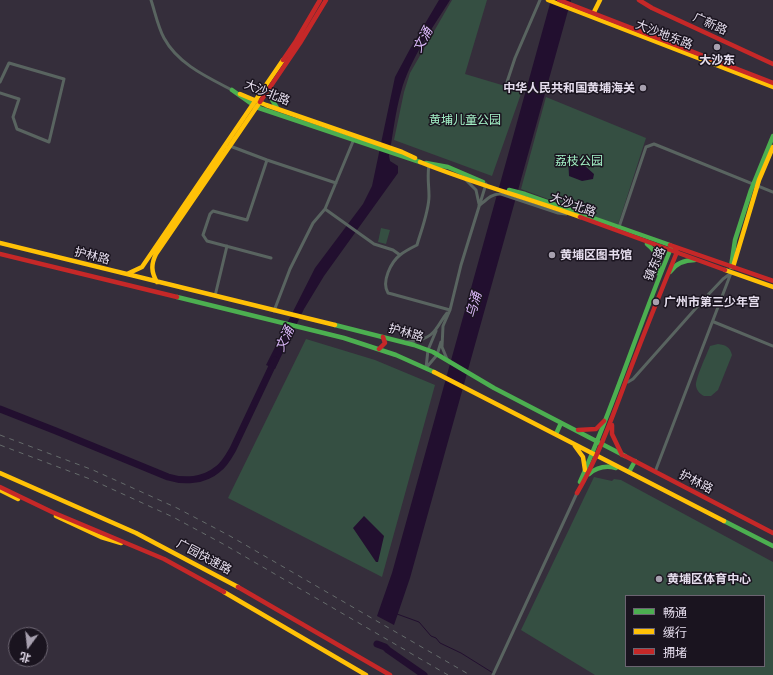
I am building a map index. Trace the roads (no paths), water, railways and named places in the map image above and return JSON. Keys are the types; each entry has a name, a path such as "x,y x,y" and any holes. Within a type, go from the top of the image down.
{"main road":[{"path":"125,274 135,272 142,267 255,104 296,41 320,0"},
{"path":"255,104 270,86 300,43 326,0"},
{"name":"大沙地东路","path":"548,0 593,15 773,83"},
{"name":"大沙地东路","path":"560,0 568,6"},
{"path":"593,15 600,0"},
{"name":"广新路","path":"639,0 652,8 773,64"},
{"name":"大沙地东路","path":"593,15 773,87"},
{"path":"270,86 269,93 272,102 280,110"},
{"name":"大沙北路","path":"232,90 255,104 354,139 402,152 429,165 465,179 486,185"},
{"name":"大沙北路","path":"255,104 280,110 369,142 414,161 429,165 448,167 495,189 642,241 732,266 773,280"},
{"path":"732,273 735,240 773,136"},
{"path":"158,282 152,274 151,269 152,262 156,254 227,144"},
{"path":"755,185 773,147"},
{"name":"大沙北路","path":"495,189 525,194 619,227 671,248"},
{"path":"642,241 658,255 660,264 658,281 665,281 672,268 686,261 696,260"},
{"name":"护林路","path":"0,243 384,337 428,350 448,360 494,388 773,533"},
{"name":"镇东路","path":"576,493 587,474 595,455 598,442 610,417 626,382 677,252 671,248 642,322 610,417 603,445 595,455"},
{"path":"677,252 773,287"},
{"name":"护林路","path":"0,254 278,321 352,340 380,349 426,368 463,386 773,546"},
{"path":"380,349 385,343 384,337"},
{"path":"575,430 593,430 598,428 610,417"},
{"path":"610,417 612,434 622,455"},
{"path":"556,434 561,423"},
{"path":"571,442 582,454 587,474 603,466 623,469"},
{"path":"629,472 635,461"},
{"name":"广园快速路","path":"0,473 87,510 154,542 269,604 390,675"},
{"name":"广园快速路","path":"0,487 52,512 164,559 366,675"},
{"path":"0,490 101,537 142,550"}],"street":[{"path":"151,0 164,38 171,48 195,71 232,90"},
{"path":"505,88 515,58 540,0"},
{"path":"0,82 9,63 64,79 49,142 17,129 13,117 18,99 0,93"},
{"path":"274,310 290,269 313,223 324,209 354,139"},
{"path":"227,144 267,160 336,183"},
{"path":"619,227 646,147 654,144 773,192"},
{"path":"267,160 247,220 213,211 210,214 203,232 206,241 271,258"},
{"path":"429,165 427,178 429,196 428,204 417,245 400,255 392,264 389,270 386,285 388,293 450,310"},
{"path":"465,179 476,190 479,206"},
{"path":"426,368 437,354 443,326 450,310 461,265 486,185"},
{"path":"479,206 491,196 495,189"},
{"path":"324,209 374,244 393,250 400,255"},
{"path":"215,296 227,246"},
{"path":"655,472 732,273"},
{"path":"626,382 630,382 636,376 705,298 723,279 732,273"},
{"path":"426,368 428,350 437,328 441,320 450,310"},
{"path":"714,322 773,346"},
{"path":"406,343 424,339 433,333 437,328"},
{"path":"442,335 443,352 448,360"},
{"path":"493,675 576,493"}],"water":[{"path":"439,0 450,0 416,56 405,80 399,100 389,156 390,161 398,166 398,173 324,276 304,309 275,369 266,365 315,268 363,204 372,186 395,77"},
{"name":"乌涌","path":"551,0 571,0 410,578 394,625 377,616 392,573"},
{"path":"573,155 594,174 593,179 582,181 569,176 568,156"},
{"path":"364,516 384,536 378,562 376,562 353,528"}],"waterway":[{"name":"文涌","path":"0,409 168,477 181,480 200,478 212,473 227,460 275,360"},
{"path":"397,614 419,622 431,636 436,638 440,643 461,653 493,673"},
{"path":"377,644 385,647 424,675"}],"railway":[{"path":"0,435 93,470 177,508 230,536 470,675"},
{"path":"0,445 90,479 173,517 225,545 448,675"}],"place":[{"name":"大沙东","path":"717,47"},
{"name":"中华人民共和国黄埔海关","path":"643,88"},
{"name":"黄埔区图书馆","path":"552,255"},
{"name":"广州市第三少年宫","path":"656,302"},
{"name":"黄埔区体育中心","path":"659,579"}],"park label":[{"name":"黄埔儿童公园","path":"465,120"},
{"name":"荔枝公园","path":"579,161"}]}
